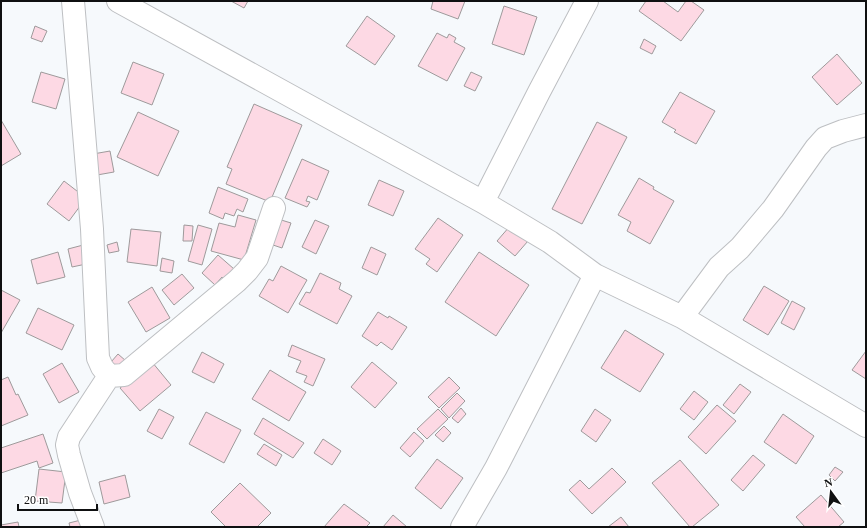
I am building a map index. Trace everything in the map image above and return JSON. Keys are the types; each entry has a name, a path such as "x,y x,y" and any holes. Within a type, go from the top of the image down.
{"street":[{"path":"73,1 92,229 98,358 102,367 109,376"},
{"path":"118,1 484,202 550,242 595,275 682,317 866,426"},
{"path":"484,202 539,92 587,1"},
{"path":"682,317 719,268 740,248 773,209 816,148 825,138 866,125"},
{"path":"109,376 124,375 247,271 257,258 274,208"},
{"path":"462,527 496,468 595,275"},
{"path":"93,527 80,493 67,445 69,437 109,376"}],"building":[{"path":"231,1 248,1 244,8"},
{"path":"433,1 465,1 458,19 431,9"},
{"path":"646,1 663,1 678,12 686,1 691,1 704,10 681,41 639,11"},
{"path":"504,6 537,17 524,55 492,44"},
{"path":"367,16 395,36 375,65 346,46"},
{"path":"35,26 47,31 42,42 31,38"},
{"path":"437,33 447,38 449,34 456,38 454,42 465,48 447,81 418,66"},
{"path":"644,39 656,46 652,54 640,48"},
{"path":"837,54 862,83 837,105 812,77"},
{"path":"133,62 164,74 152,105 121,93"},
{"path":"41,72 65,79 56,109 32,102"},
{"path":"471,72 482,77 475,91 464,86"},
{"path":"680,92 715,111 696,144 674,132 676,130 662,122"},
{"path":"254,104 302,125 270,202 226,184 232,169 227,167"},
{"path":"138,112 179,131 158,176 117,157"},
{"path":"1,120 21,154 1,166"},
{"path":"597,122 627,137 582,224 552,209"},
{"path":"110,151 114,172 97,175 93,154"},
{"path":"302,159 329,171 317,200 308,196 306,201 310,202 307,207 285,198"},
{"path":"639,178 654,187 653,189 674,201 650,244 627,231 631,222 618,215"},
{"path":"379,180 404,191 393,216 368,205"},
{"path":"64,181 86,198 69,221 47,204"},
{"path":"218,187 248,199 243,212 237,209 234,216 225,213 223,219 209,213"},
{"path":"238,215 256,220 244,260 211,251 219,223 235,227"},
{"path":"438,218 463,235 437,272 426,264 430,259 415,249"},
{"path":"278,219 291,223 282,248 270,244"},
{"path":"315,220 329,226 316,254 302,247"},
{"path":"184,225 193,226 192,241 183,241"},
{"path":"198,225 212,229 202,265 188,261"},
{"path":"510,226 528,241 515,256 497,241"},
{"path":"131,229 161,232 157,266 127,262"},
{"path":"117,242 119,251 109,253 107,245"},
{"path":"87,244 91,263 72,267 68,249"},
{"path":"371,247 386,254 377,275 362,268"},
{"path":"58,252 65,277 37,284 31,260"},
{"path":"479,252 529,285 496,336 445,302"},
{"path":"218,255 234,269 225,280 222,277 215,285 202,273"},
{"path":"162,258 174,261 172,273 160,271"},
{"path":"281,266 307,280 288,313 259,296 269,279 273,281"},
{"path":"320,273 341,283 339,289 352,296 337,324 299,304 306,292 310,293"},
{"path":"182,274 194,288 174,305 162,290"},
{"path":"764,286 789,301 768,335 743,320"},
{"path":"152,287 170,318 146,332 128,302"},
{"path":"1,290 20,300 1,333"},
{"path":"792,301 805,308 794,330 781,323"},
{"path":"38,308 74,325 62,350 26,333"},
{"path":"378,312 388,318 389,316 407,327 392,350 381,342 377,346 362,336"},
{"path":"625,330 664,354 640,392 601,368"},
{"path":"292,345 325,359 313,386 304,382 307,376 296,372 301,361 288,356"},
{"path":"866,351 866,379 852,370"},
{"path":"202,352 224,364 214,383 192,372"},
{"path":"118,354 126,361 119,369 111,362"},
{"path":"152,362 171,385 140,411 120,388"},
{"path":"372,362 397,383 375,408 351,387"},
{"path":"62,363 79,392 59,403 43,374"},
{"path":"270,370 306,392 289,421 252,399"},
{"path":"8,377 16,395 18,394 28,415 1,426 1,380"},
{"path":"449,377 460,388 439,408 428,397"},
{"path":"740,384 751,392 734,414 723,405"},
{"path":"694,391 708,402 694,420 680,409"},
{"path":"457,393 465,401 449,418 441,409"},
{"path":"717,405 736,421 706,454 688,437"},
{"path":"461,408 466,414 458,423 452,418"},
{"path":"159,409 174,417 162,439 147,431"},
{"path":"438,409 448,419 427,439 417,429"},
{"path":"595,409 611,420 596,442 581,431"},
{"path":"206,412 241,430 224,463 189,444"},
{"path":"783,414 814,436 796,464 764,442"},
{"path":"263,418 304,443 293,458 254,434"},
{"path":"444,426 451,433 443,442 435,435"},
{"path":"414,432 424,441 410,457 400,448"},
{"path":"43,434 53,463 39,468 37,461 1,473 1,448"},
{"path":"323,439 341,451 332,465 314,453"},
{"path":"264,444 282,455 276,466 257,454"},
{"path":"753,455 765,465 743,491 731,480"},
{"path":"437,459 463,478 441,509 415,488"},
{"path":"680,460 719,505 692,527 690,527 652,483"},
{"path":"835,467 843,472 835,481 829,475"},
{"path":"612,468 626,482 592,514 569,490 580,480 589,489"},
{"path":"39,469 66,472 62,503 35,501"},
{"path":"125,475 130,497 104,504 99,482"},
{"path":"240,483 271,513 257,527 226,527 211,512"},
{"path":"821,495 844,522 838,527 805,527 796,517"},
{"path":"344,504 370,523 366,527 324,527"},
{"path":"393,515 407,527 383,527"},
{"path":"621,517 629,527 608,527"},
{"path":"89,518 91,527 70,527 69,523"},
{"path":"18,522 19,527 1,527 1,525"}]}
